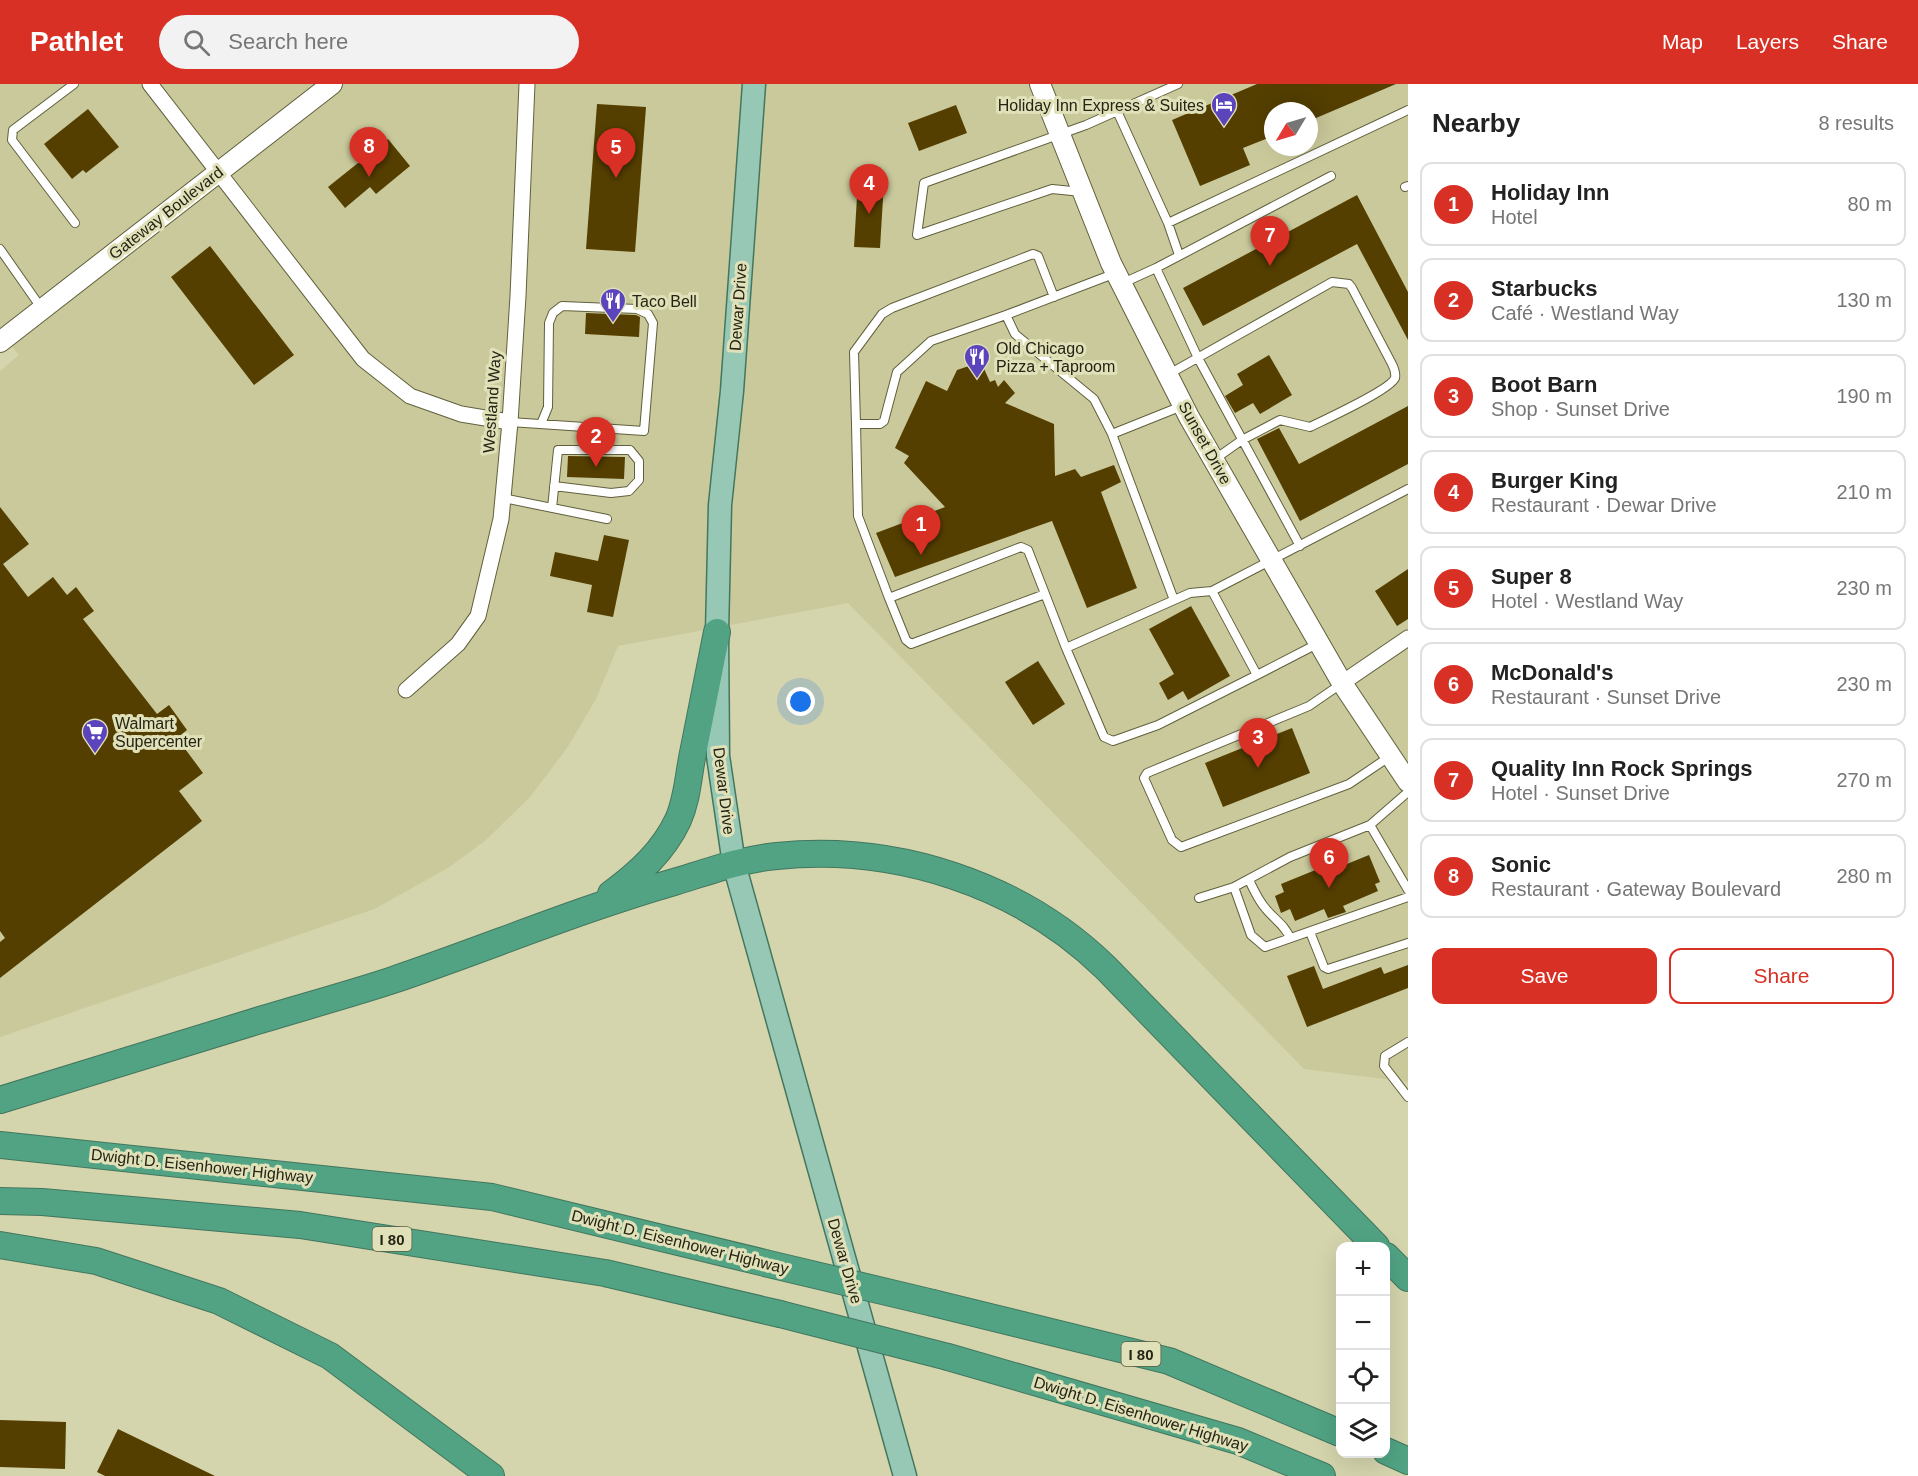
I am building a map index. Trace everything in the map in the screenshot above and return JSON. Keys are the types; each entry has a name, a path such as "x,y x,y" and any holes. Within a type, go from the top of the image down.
{"highway":[{"path":"593,908 639,873 659,850 677,821 687,794 717,632"},
{"path":"0,1100 389,981 593,908 734,864 784,855 826,853 864,855 924,867 974,882 1018,902 1056,926 1094,956 1372,1242"},
{"name":"Dwight D. Eisenhower Highway","path":"0,1145 492,1197 1169,1361 1336,1430"},
{"name":"Dwight D. Eisenhower Highway","path":"0,1200 300,1225 605,1273 780,1314 948,1357 1238,1441 1322,1476"},
{"path":"0,1245 96,1261 219,1301 330,1356 491,1476"},
{"path":"1390,1260 1408,1278"},
{"path":"1390,1453 1408,1461"}],"main road":[{"name":"Dewar Drive","path":"754,84 732,391 720,505 717,632 718,756 734,864 906,1476"}],"street":[{"path":"150,84 363,359 388,381 410,396 461,414 510,422"},
{"name":"Gateway Boulevard","path":"2,337 42,309 332,84"},
{"name":"Westland Way","path":"406,690 458,644 478,616 501,519 510,422 527,84"},
{"name":"Sunset Drive","path":"1040,84 1119,278 1184,406 1342,683 1408,782"},
{"path":"1342,683 1408,638"}],"lane":[{"path":"74,84 13,130 12,140 75,223"},
{"path":"1083,192 1052,189 917,235 924,183 1086,125 1178,84"},
{"path":"1168,223 1408,110"},
{"path":"1117,111 1168,223 1179,255"},
{"path":"856,424 880,424 884,421 897,372 931,341 1054,297 1156,268 1331,176"},
{"path":"0,249 42,309"},
{"path":"1045,594 911,644 906,640 858,516 854,352 882,314 892,308 1033,254 1038,256 1054,297"},
{"path":"1156,268 1198,358 1300,546"},
{"path":"1168,375 1332,282 1349,284 1352,288 1392,364 1395,377 1392,381 1379,391 1310,427 1280,420 1242,440 1214,460"},
{"path":"510,422 645,431 653,323 648,314 637,309 562,306 553,313 549,323 548,407 541,424"},
{"path":"1006,315 1015,334 1095,399 1112,434 1174,600"},
{"path":"1112,434 1184,406"},
{"path":"552,508 554,486 558,450 630,450 637,457 639,480 629,491 611,493 554,486"},
{"path":"1066,648 1190,593 1212,591 1408,489"},
{"path":"503,498 607,519"},
{"path":"889,598 1021,547 1028,550 1104,737 1113,741 1158,725 1319,643"},
{"path":"1212,591 1257,675"},
{"path":"1342,683 1309,706 1147,773 1144,778 1172,840 1181,847 1349,784 1391,756"},
{"path":"1199,898 1234,887 1290,857 1370,825 1408,792"},
{"path":"1370,825 1408,890"},
{"path":"1249,880 1257,898 1286,927 1290,938"},
{"path":"1234,887 1251,935 1265,946 1408,897"},
{"path":"1310,932 1324,967 1328,969 1408,943"},
{"path":"1408,1042 1385,1056 1384,1066 1408,1097"}],"shaded area":[{"path":"0,84 1408,84 1408,1082 1304,1069 848,603 618,646 596,699 567,748 530,797 486,840 448,868 374,909 0,1037 0,371 19,355 0,331"}],"building":[{"name":"Holiday Inn Express & Suites","path":"1257,84 1396,84 1318,117 1318,102 1264,102 1264,140 1243,148 1250,165 1200,186 1172,120"},
{"path":"597,104 646,107 635,252 586,249"},
{"path":"956,105 967,133 919,151 908,123"},
{"path":"88,109 119,147 86,173 83,170 72,179 44,144"},
{"path":"388,139 410,166 376,194 370,187 345,208 328,187"},
{"path":"858,180 884,182 880,248 854,247"},
{"path":"1357,195 1408,292 1408,340 1357,244 1203,326 1183,288"},
{"path":"210,246 294,355 254,385 171,277"},
{"name":"Taco Bell","path":"586,313 636,315 640,317 639,337 585,334"},
{"path":"1269,355 1292,395 1260,414 1253,403 1235,413 1225,396 1243,385 1237,374"},
{"path":"981,362 990,382 995,380 998,387 1004,380 1015,393 1005,403 1054,424 1055,476 1075,469 1081,477 1114,465 1121,482 1101,492 1137,588 1087,608 1052,521 895,577 876,533 945,507 904,463 909,456 895,448 926,381 947,391 957,370"},
{"path":"1408,406 1408,464 1300,521 1257,439 1279,428 1299,464"},
{"path":"568,456 625,457 624,479 567,477"},
{"name":"Walmart Supercenter","path":"0,507 29,544 3,564 28,597 53,577 67,595 76,587 94,611 83,619 157,714 169,705 187,730 177,738 203,773 179,791 202,821 0,978 0,942 5,938 0,931"},
{"path":"604,535 629,540 613,617 587,612 592,585 550,576 555,552 598,561"},
{"path":"1408,569 1408,619 1397,626 1375,591"},
{"path":"1191,606 1230,676 1188,700 1183,691 1168,700 1159,683 1174,674 1149,629"},
{"path":"1038,661 1065,704 1033,725 1005,682"},
{"path":"1292,728 1310,773 1223,807 1205,763"},
{"path":"1369,855 1380,882 1375,884 1378,891 1343,906 1346,912 1328,918 1324,909 1295,921 1290,909 1281,913 1275,896 1284,892 1281,884 1340,860 1342,866"},
{"path":"1408,965 1408,988 1307,1027 1287,976 1314,966 1323,989 1381,967 1384,974"},
{"path":"0,1420 66,1422 65,1469 0,1467"},
{"path":"118,1429 215,1476 105,1476 97,1472"}],"place":[{"name":"Holiday Inn Express & Suites","path":"1224,128"},
{"name":"Sonic","path":"369,177"},
{"name":"Super 8","path":"616,178"},
{"name":"Burger King","path":"869,214"},
{"name":"Quality Inn Rock Springs","path":"1270,266"},
{"name":"Taco Bell","path":"613,324"},
{"name":"Old Chicago Pizza + Taproom","path":"977,380"},
{"name":"Starbucks","path":"596,467"},
{"name":"Holiday Inn","path":"921,555"},
{"name":"Walmart Supercenter","path":"95,755"},
{"name":"Boot Barn","path":"1258,768"},
{"name":"McDonald's","path":"1329,888"}]}
